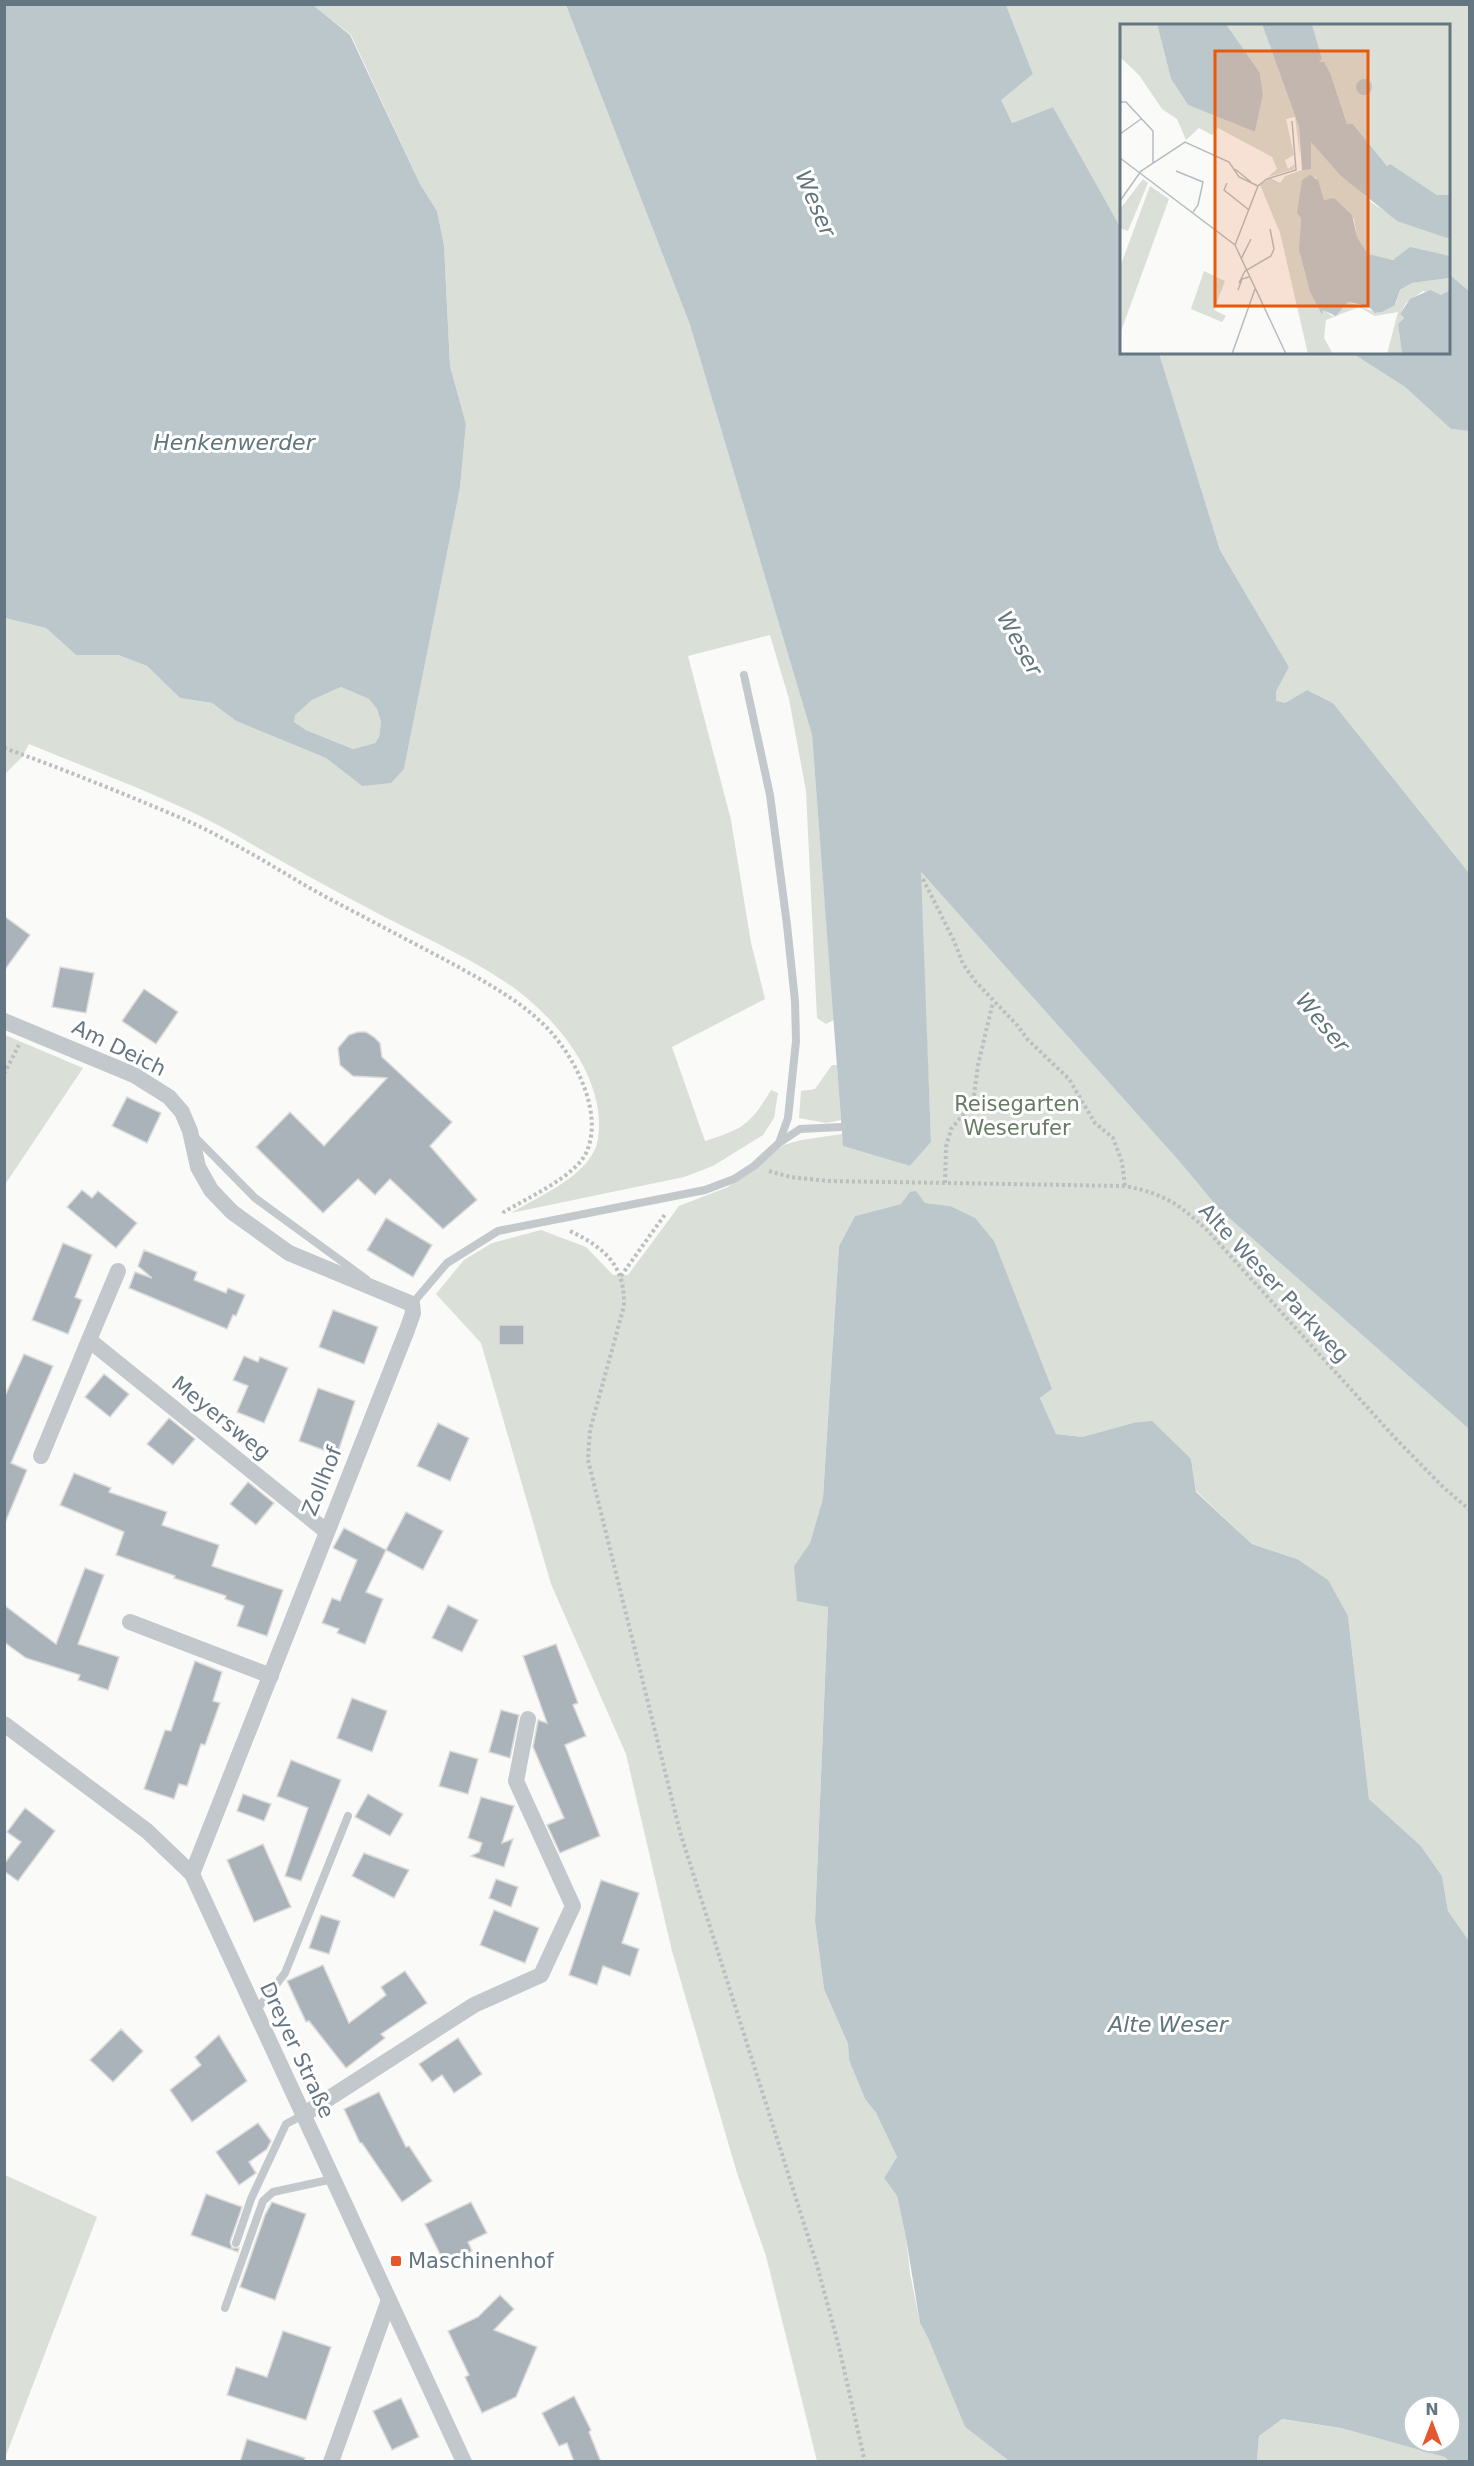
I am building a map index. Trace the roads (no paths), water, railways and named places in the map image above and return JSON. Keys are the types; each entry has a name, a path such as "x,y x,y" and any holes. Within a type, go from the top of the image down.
{"street":[{"name":"Am Deich","path":"4,1021 134,1075 169,1097 182,1112 190,1131 198,1167 211,1190 232,1212 289,1253 412,1304"},
{"path":"41,1456 118,1271"},
{"name":"Zollhof","path":"192,1874 413,1313 412,1304"},
{"name":"Meyersweg","path":"89,1340 326,1530"},
{"path":"130,1622 271,1676"},
{"path":"303,2115 474,2005 541,1975 573,1906 516,1781 528,1719"},
{"name":"Dreyer Straße","path":"4,1724 147,1831 192,1874 464,2462"},
{"path":"331,2462 389,2300"}],"lane":[{"path":"744,675 770,795 795,1000 796,1041 788,1118 779,1143"},
{"path":"412,1304 447,1263 498,1231 705,1190 734,1179 800,1129 841,1127"},
{"path":"190,1131 255,1198 384,1292"},
{"path":"255,2012 285,1973 348,1816"},
{"path":"236,2244 261,2174 286,2124 303,2115"},
{"path":"225,2308 263,2201 273,2192 333,2179"}],"water":[{"name":"Henkenwerder","path":"5,4 313,5 350,35 420,184 437,211 444,245 450,366 466,424 460,488 404,769 391,783 362,786 326,758 236,721 212,703 180,698 147,666 118,655 76,655 46,628 5,618","holes":["341,687 369,699 377,709 381,722 379,737 375,743 353,749 306,730 294,722 295,715 312,700"]},
{"name":"Weser","path":"566,5 1006,5 1033,74 1001,100 1012,123 1053,107 1120,227 1120,354 1159,354 1220,550 1289,667 1276,692 1276,701 1285,703 1307,690 1333,703 1469,873 1469,1429 1220,1210 921,872 931,1142 910,1166 843,1146 812,735 690,325"},
{"path":"1450,275 1469,291 1469,431 1451,429 1405,387 1354,354 1450,354"},
{"name":"Alte Weser","path":"916,1191 925,1203 950,1206 975,1218 994,1241 1052,1389 1040,1398 1056,1434 1082,1437 1133,1423 1152,1421 1191,1459 1196,1492 1252,1544 1297,1559 1328,1580 1348,1616 1369,1799 1421,1846 1442,1876 1448,1911 1469,1941 1469,2461 1449,2461 1445,2457 1434,2454 1462,2454 1462,2394 1402,2394 1402,2445 1341,2428 1282,2419 1259,2436 1257,2461 1009,2461 965,2427 920,2323 897,2196 884,2178 897,2157 876,2113 865,2099 849,2060 848,2044 824,1989 815,1921 828,1607 797,1601 794,1566 810,1543 823,1498 839,1246 855,1216 901,1204 910,1192"}],"place":[{"name":"Maschinenhof","path":"396,2261"}],"park label":[{"name":"Reisegarten Weserufer","path":"1017,1116"}]}
